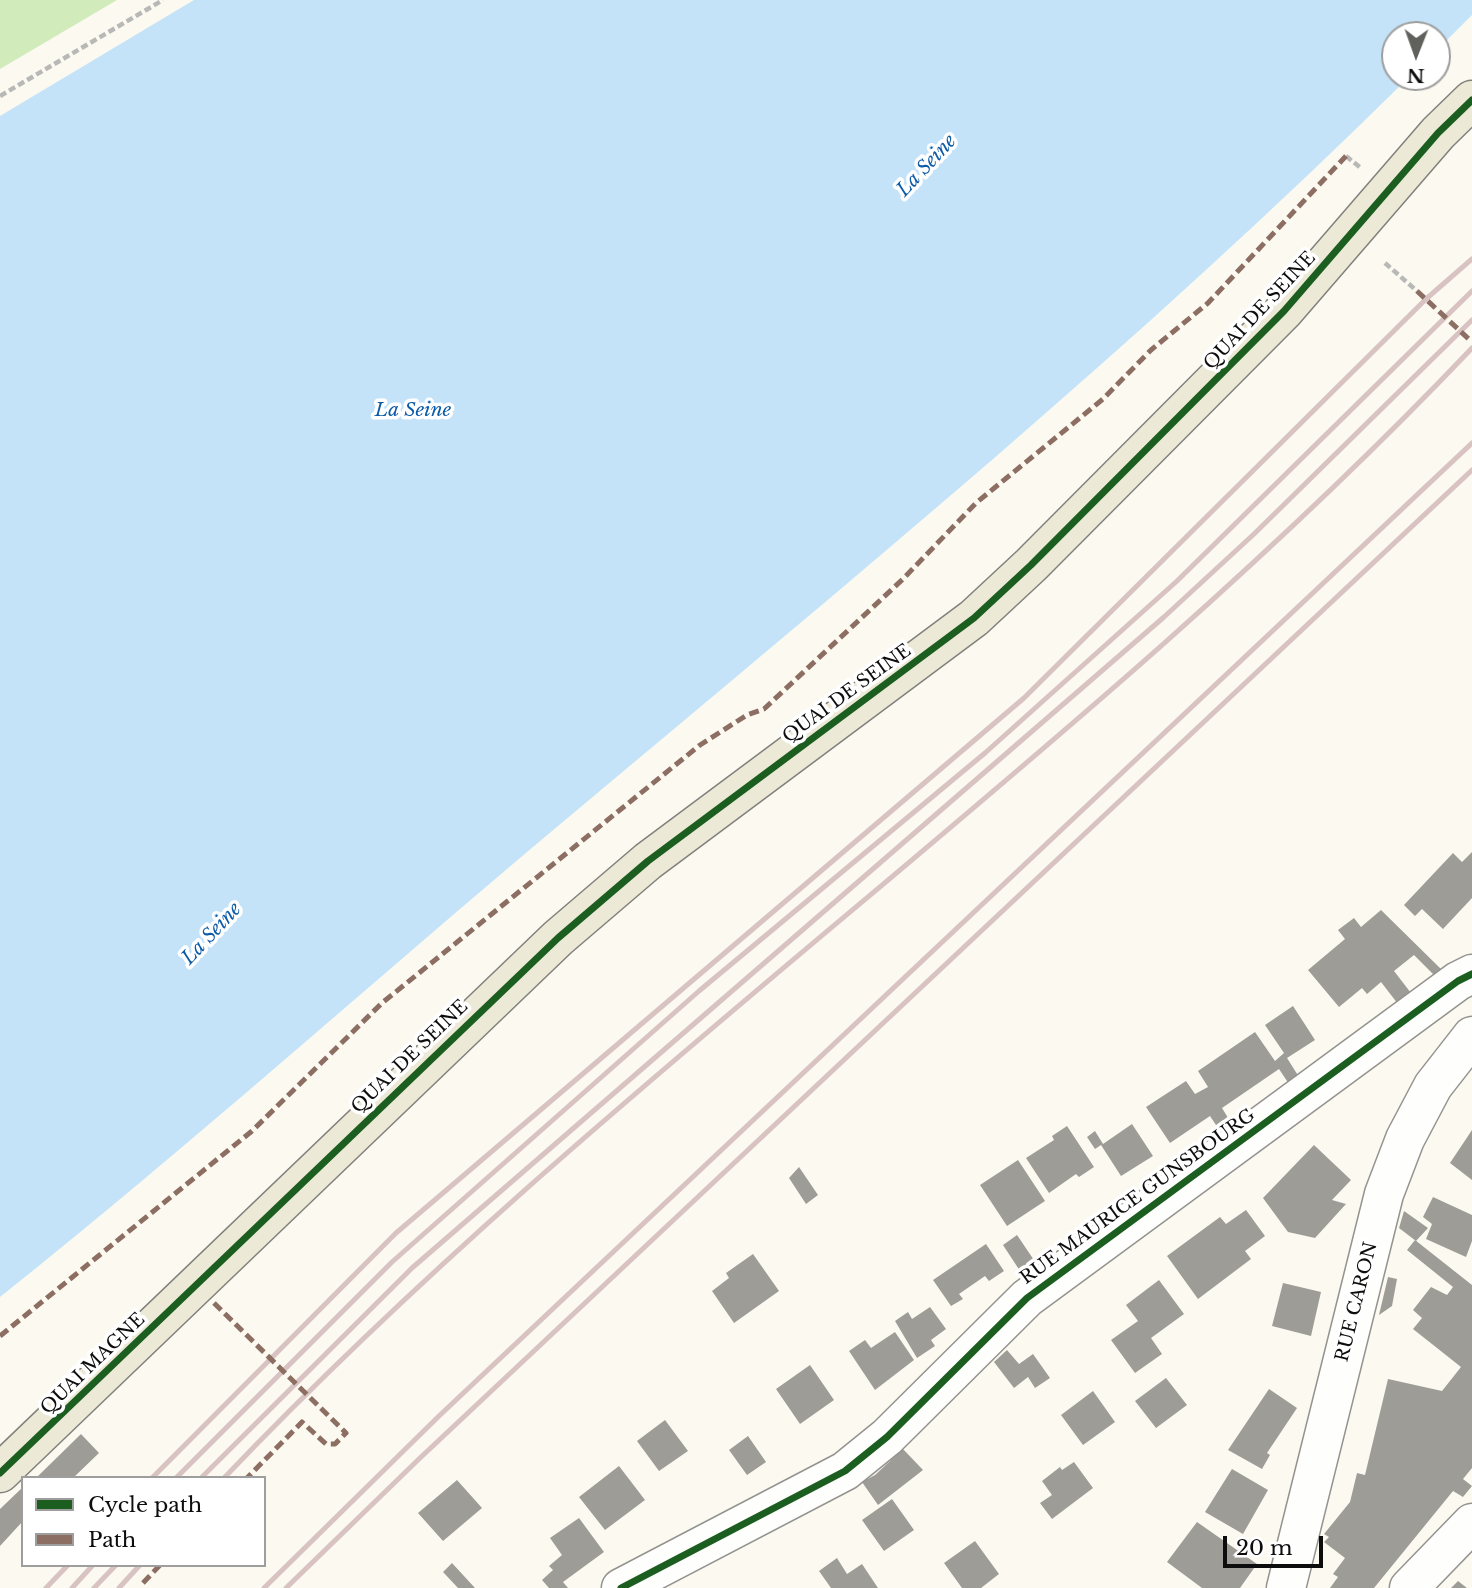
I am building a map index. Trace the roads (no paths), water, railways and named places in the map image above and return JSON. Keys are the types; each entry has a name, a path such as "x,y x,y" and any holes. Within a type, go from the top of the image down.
{"main road":[{"name":"QUAI DE SEINE","path":"207,1276 558,938 708,816 933,650 1031,565 1275,321 1429,143 1472,100"},
{"name":"QUAI MAGNE","path":"0,1473 207,1276"}],"street":[{"name":"RUE MAURICE GUNSBOURG","path":"621,1588 845,1471 887,1437 1027,1298 1458,981 1472,975"},
{"name":"RUE CARON","path":"1286,1588 1384,1194 1405,1139 1433,1086 1472,1036"},
{"path":"1409,1588 1472,1523"}],"water":[{"name":"La Seine","path":"194,0 1472,0 1472,15 1451,36 1451,21 1381,21 1381,91 1395,91 1204,272 884,552 142,1181 0,1297 0,116"}],"railway":[{"path":"154,1476 396,1233 1024,698 1426,299 1472,259"},
{"path":"178,1476 392,1262 699,991 985,753 1177,581 1472,291"},
{"path":"203,1476 412,1268 1164,617 1254,534 1472,320"},
{"path":"226,1476 373,1329 528,1187 687,1049 1009,778 1168,639 1323,497 1472,348"},
{"path":"264,1588 439,1416 1472,443"},
{"path":"286,1588 420,1458 1472,470"},
{"path":"46,1588 66,1567"},
{"path":"72,1588 91,1567"},
{"path":"94,1588 114,1567"},
{"path":"119,1588 138,1567"}]}
